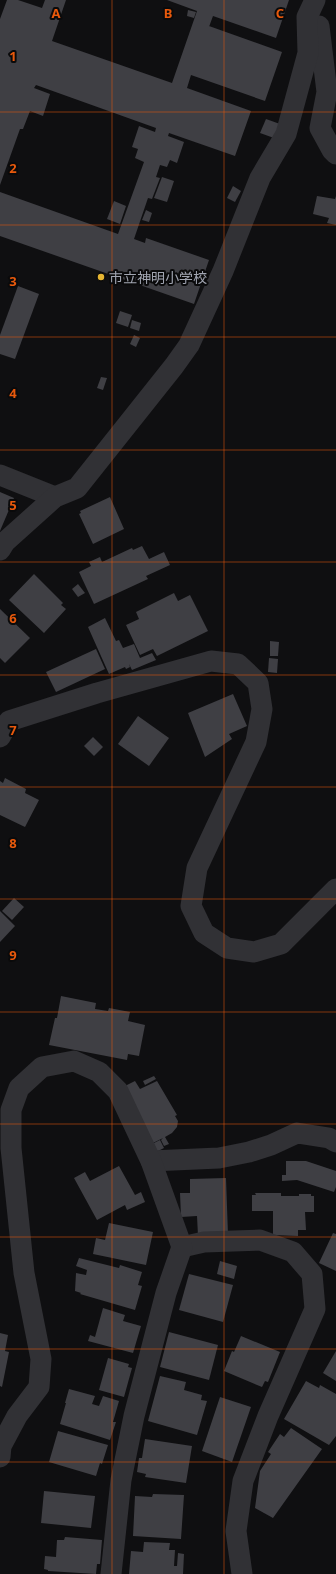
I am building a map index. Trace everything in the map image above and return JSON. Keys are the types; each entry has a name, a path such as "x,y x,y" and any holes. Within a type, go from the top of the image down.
{"street":[{"path":"315,0 327,92 320,128 332,150 336,154"},
{"path":"0,550 5,542 55,497 77,488 162,382 189,345 223,271 260,178 286,134 308,53 307,17 315,0"},
{"path":"0,475 55,497"},
{"path":"0,737 9,721 97,693 211,661 238,664 258,683 262,709 256,742 197,868 191,906 204,933 227,948 254,952 281,944 336,889"},
{"path":"0,1457 1,1446 17,1416 39,1387 41,1359 24,1273 11,1148 11,1110 19,1088 42,1067 74,1061 99,1072 118,1091 151,1161 182,1247 166,1292 134,1416 121,1480 111,1574"},
{"path":"151,1161 219,1158 249,1152 271,1145 297,1133 329,1138 336,1142"},
{"path":"182,1247 204,1242 260,1240 293,1252 312,1274 315,1309 268,1416 243,1481 236,1531 242,1574"}],"building":[{"path":"7,0 18,0 42,8 45,0 66,0 52,41 172,83 197,11 167,0 289,0 276,38 213,16 209,26 282,52 265,101 191,75 187,88 251,111 235,156 169,133 168,136 184,142 177,163 170,160 167,167 160,165 156,177 160,178 152,199 148,198 134,239 145,243 146,238 209,260 194,304 0,236 0,192 118,234 144,162 135,158 138,149 132,147 139,126 155,132 156,128 36,85 34,88 50,94 43,116 30,111 23,129 20,129 0,185 0,19"},
{"path":"188,10 196,12 194,18 187,16"},
{"path":"266,119 280,124 274,138 260,133"},
{"path":"162,177 174,181 167,202 154,198"},
{"path":"233,186 241,191 235,202 227,198"},
{"path":"317,196 335,199 336,196 336,225 327,223 329,218 313,214"},
{"path":"114,201 126,206 120,224 107,219"},
{"path":"146,210 152,213 149,222 142,220"},
{"path":"18,286 39,294 15,359 0,354 0,335"},
{"path":"120,311 132,315 128,327 116,323"},
{"path":"132,320 141,323 139,331 130,328"},
{"path":"134,335 140,338 136,347 130,344"},
{"path":"101,377 107,378 103,390 97,388"},
{"path":"0,492 14,498 0,531"},
{"path":"110,497 124,529 93,544 79,514 81,513 80,511"},
{"path":"142,546 149,559 164,552 170,565 146,576 148,579 94,604 79,572 91,566 89,562 100,557 102,562 132,548 133,550"},
{"path":"34,574 63,603 61,605 66,609 44,633 9,600"},
{"path":"78,584 85,593 78,597 72,589"},
{"path":"174,593 178,601 190,595 208,631 157,656 153,649 140,655 126,625 139,619 136,612"},
{"path":"0,609 30,638 5,663 0,658"},
{"path":"105,618 116,641 119,640 123,648 134,644 140,658 152,653 156,660 132,670 129,664 130,667 126,669 125,667 109,674 88,627"},
{"path":"270,641 279,642 278,656 270,656"},
{"path":"96,649 105,669 56,692 46,672"},
{"path":"269,658 278,659 277,673 268,672"},
{"path":"233,694 247,726 229,734 232,739 205,757 188,713"},
{"path":"138,716 169,738 149,766 118,744"},
{"path":"93,737 103,747 94,756 84,746"},
{"path":"5,778 26,789 25,793 39,800 25,827 0,815 0,781 3,783"},
{"path":"14,898 24,907 12,920 2,911"},
{"path":"0,911 15,926 0,942"},
{"path":"61,996 96,1003 95,1009 108,1011 109,1008 130,1012 128,1021 145,1025 139,1056 128,1054 127,1060 49,1045 55,1018 57,1018"},
{"path":"154,1076 156,1079 145,1085 143,1081"},
{"path":"135,1081 140,1089 157,1081 177,1115 175,1116 178,1121 177,1127 172,1133 165,1137 169,1144 164,1146 161,1140 163,1138 149,1145 119,1089"},
{"path":"160,1140 164,1148 152,1154 148,1146"},
{"path":"286,1161 306,1161 336,1171 336,1187 334,1192 297,1180 282,1181 282,1175 286,1175"},
{"path":"119,1166 135,1195 141,1192 145,1202 127,1210 125,1205 97,1220 74,1178 85,1172 90,1181"},
{"path":"226,1178 228,1235 198,1236 197,1216 181,1217 180,1193 190,1193 190,1179"},
{"path":"255,1193 281,1193 281,1196 311,1194 311,1196 314,1196 314,1212 305,1212 306,1230 298,1230 298,1236 273,1235 273,1211 252,1211 252,1195 256,1195"},
{"path":"109,1223 153,1232 146,1265 93,1254 96,1238 105,1240"},
{"path":"333,1233 336,1234 336,1271 319,1263"},
{"path":"79,1258 119,1268 120,1265 142,1272 138,1285 142,1286 135,1310 80,1294 81,1293 75,1291 76,1273 86,1275 87,1270 76,1266"},
{"path":"220,1261 237,1266 234,1279 217,1274"},
{"path":"189,1274 233,1285 223,1322 179,1310"},
{"path":"103,1308 125,1315 123,1321 141,1326 133,1353 88,1341 90,1335 95,1337"},
{"path":"169,1332 218,1345 209,1380 160,1367"},
{"path":"0,1333 8,1335 5,1351 9,1352 2,1387 0,1386"},
{"path":"241,1336 280,1352 268,1382 265,1381 262,1387 224,1371 232,1351 234,1352"},
{"path":"336,1351 336,1381 323,1373"},
{"path":"108,1358 129,1364 128,1367 132,1368 124,1397 99,1390"},
{"path":"160,1376 186,1382 184,1390 202,1395 201,1400 207,1401 197,1435 148,1421"},
{"path":"306,1381 319,1388 320,1385 336,1394 336,1436 329,1445 284,1419"},
{"path":"69,1389 95,1396 92,1404 99,1406 103,1396 119,1401 113,1422 116,1422 110,1440 60,1424"},
{"path":"220,1397 251,1407 232,1462 202,1451"},
{"path":"291,1428 322,1449 273,1518 255,1508 260,1471 271,1454 268,1452 280,1434 284,1437"},
{"path":"58,1431 108,1445 102,1464 100,1463 96,1476 49,1462"},
{"path":"145,1439 192,1446 186,1483 145,1477 146,1474 137,1472 139,1458 142,1458"},
{"path":"44,1491 95,1496 91,1528 41,1523"},
{"path":"153,1494 184,1495 181,1539 133,1536 135,1496 152,1497"},
{"path":"65,1537 102,1540 100,1564 97,1564 96,1574 48,1571 44,1569 45,1556 56,1557 57,1540 64,1540"},
{"path":"144,1542 170,1543 169,1550 175,1550 174,1566 177,1566 178,1553 184,1554 183,1574 129,1574 131,1551 143,1552"}],"place":[{"name":"市立神明小学校","path":"101,277"}]}
